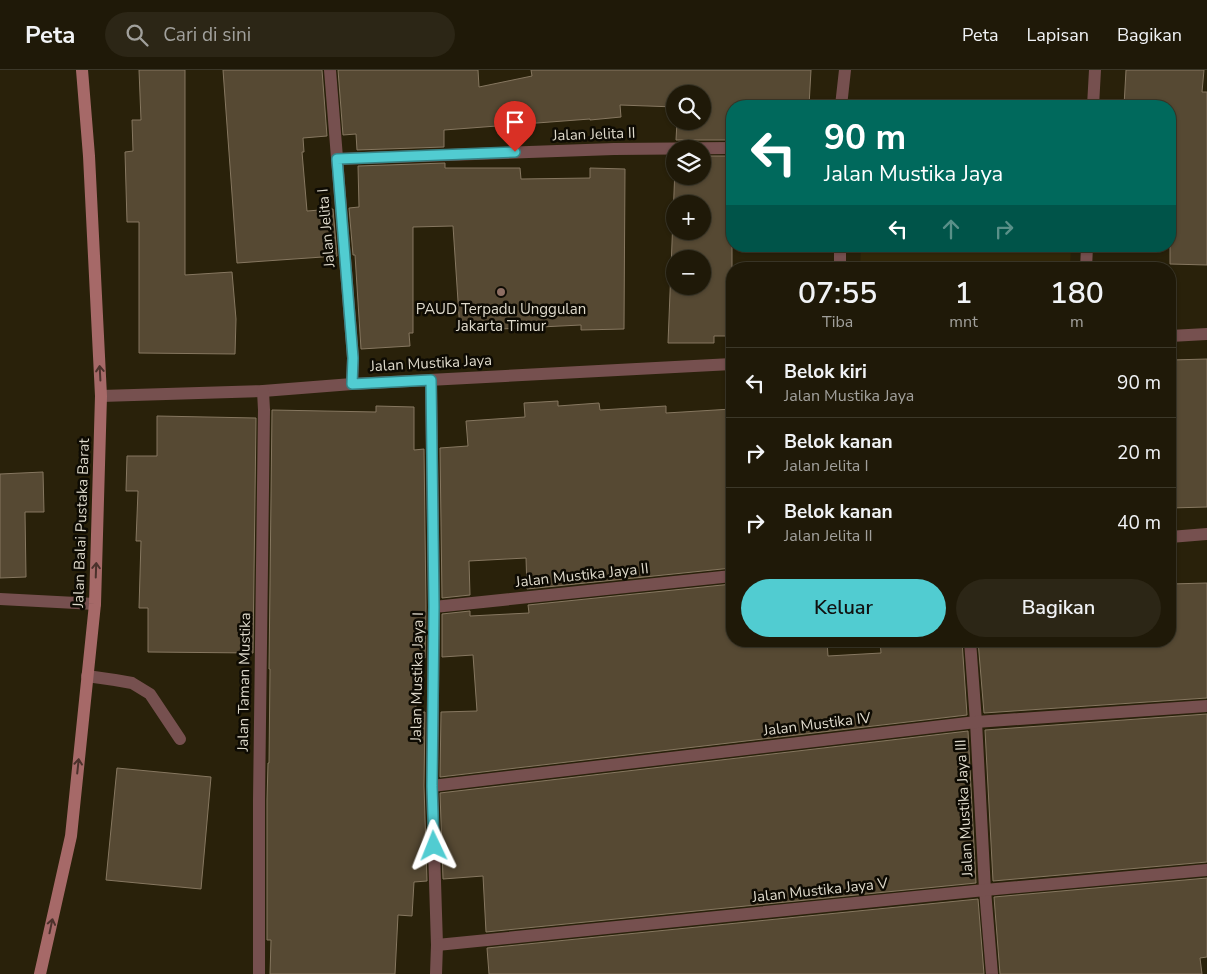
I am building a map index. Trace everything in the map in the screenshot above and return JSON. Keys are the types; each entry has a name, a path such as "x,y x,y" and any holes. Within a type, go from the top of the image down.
{"street":[{"name":"Jalan Balai Pustaka Barat","path":"40,974 71,836 95,604 102,396 89,156 82,70"},
{"name":"Jalan Jelita I","path":"330,70 353,358 352,384"},
{"path":"842,100 845,70"},
{"path":"1093,100 1095,70"},
{"name":"Jalan Jelita II","path":"337,159 614,149 726,148"},
{"path":"1176,336 1207,334"},
{"name":"Jalan Mustika Jaya","path":"102,396 263,391 352,384 726,364"},
{"name":"Jalan Mustika Jaya I","path":"431,380 434,607 432,786 437,946 436,974"},
{"name":"Jalan Taman Mustika","path":"259,974 263,391"},
{"path":"1176,537 1207,534"},
{"name":"Jalan Mustika Jaya II","path":"434,607 726,577"},
{"path":"0,599 95,604"},
{"name":"Jalan Mustika Jaya III","path":"970,647 984,890 992,974"},
{"path":"87,676 132,683 150,694 180,739"},
{"name":"Jalan Mustika IV","path":"432,786 976,722 1207,706"},
{"name":"Jalan Mustika Jaya V","path":"437,946 984,890 1207,870"}],"shaded area":[{"path":"861,252 1071,252 1070,262 860,262"}],"building":[{"path":"139,70 185,70 185,275 232,272 236,319 235,354 139,353 139,222 127,222 125,152 133,151 132,120 141,120"},
{"path":"223,70 322,70 327,136 303,138 304,152 302,152 307,211 333,209 337,256 237,263"},
{"path":"338,70 478,70 479,87 532,76 531,70 811,70 809,100 726,100 726,140 676,140 677,130 711,130 711,85 666,85 666,107 620,105 621,117 444,130 444,147 357,150 356,134 343,135"},
{"path":"1126,70 1204,70 1202,92 1207,92 1207,265 1176,264 1176,262 1170,262 1170,252 1176,252 1176,100 1124,100"},
{"path":"711,156 726,156 726,252 732,252 732,262 726,262 726,336 714,336 714,343 668,343 670,295 711,295 711,250 672,250 672,240 711,240 711,195 674,195 674,185 711,185"},
{"path":"445,163 445,168 520,168 521,179 590,178 590,168 625,169 624,329 581,330 581,325 460,331 453,226 413,227 413,333 409,333 410,346 361,349 355,255 353,255 349,208 359,207 358,166"},
{"path":"1207,359 1207,507 1176,508 1176,360"},
{"path":"558,401 558,406 599,403 600,410 666,406 666,413 726,409 726,569 527,589 526,558 469,561 470,595 442,598 440,448 468,446 466,421 525,417 524,403"},
{"path":"376,406 414,407 414,450 424,449 425,658 416,658 416,712 425,712 424,786 427,881 414,882 412,916 398,915 395,974 270,974 271,940 267,940 267,800 269,763 272,410 376,412"},
{"path":"157,416 256,418 253,653 148,652 148,608 139,608 141,541 136,541 138,491 126,491 127,456 157,456"},
{"path":"43,472 44,512 25,512 26,577 0,578 0,474"},
{"path":"1207,583 1207,698 984,713 978,647 1176,647 1176,584"},
{"path":"726,585 726,647 827,647 828,656 881,653 880,647 962,647 967,715 440,777 441,712 477,711 473,655 442,657 442,614 470,611 470,616 529,613 528,605"},
{"path":"1207,714 1207,862 993,881 985,730"},
{"path":"968,731 976,883 486,932 483,876 443,879 440,793"},
{"path":"117,768 211,777 201,889 106,880"},
{"path":"1207,878 1207,957 1200,958 1202,974 1000,974 994,897"},
{"path":"978,899 984,974 489,974 487,948"}],"place":[{"name":"PAUD Terpadu Unggulan Jakarta Timur","path":"501,292"}],"route":[{"path":"434,846 432,786 434,607 431,380 352,384 353,358 337,159 515,152"}]}
